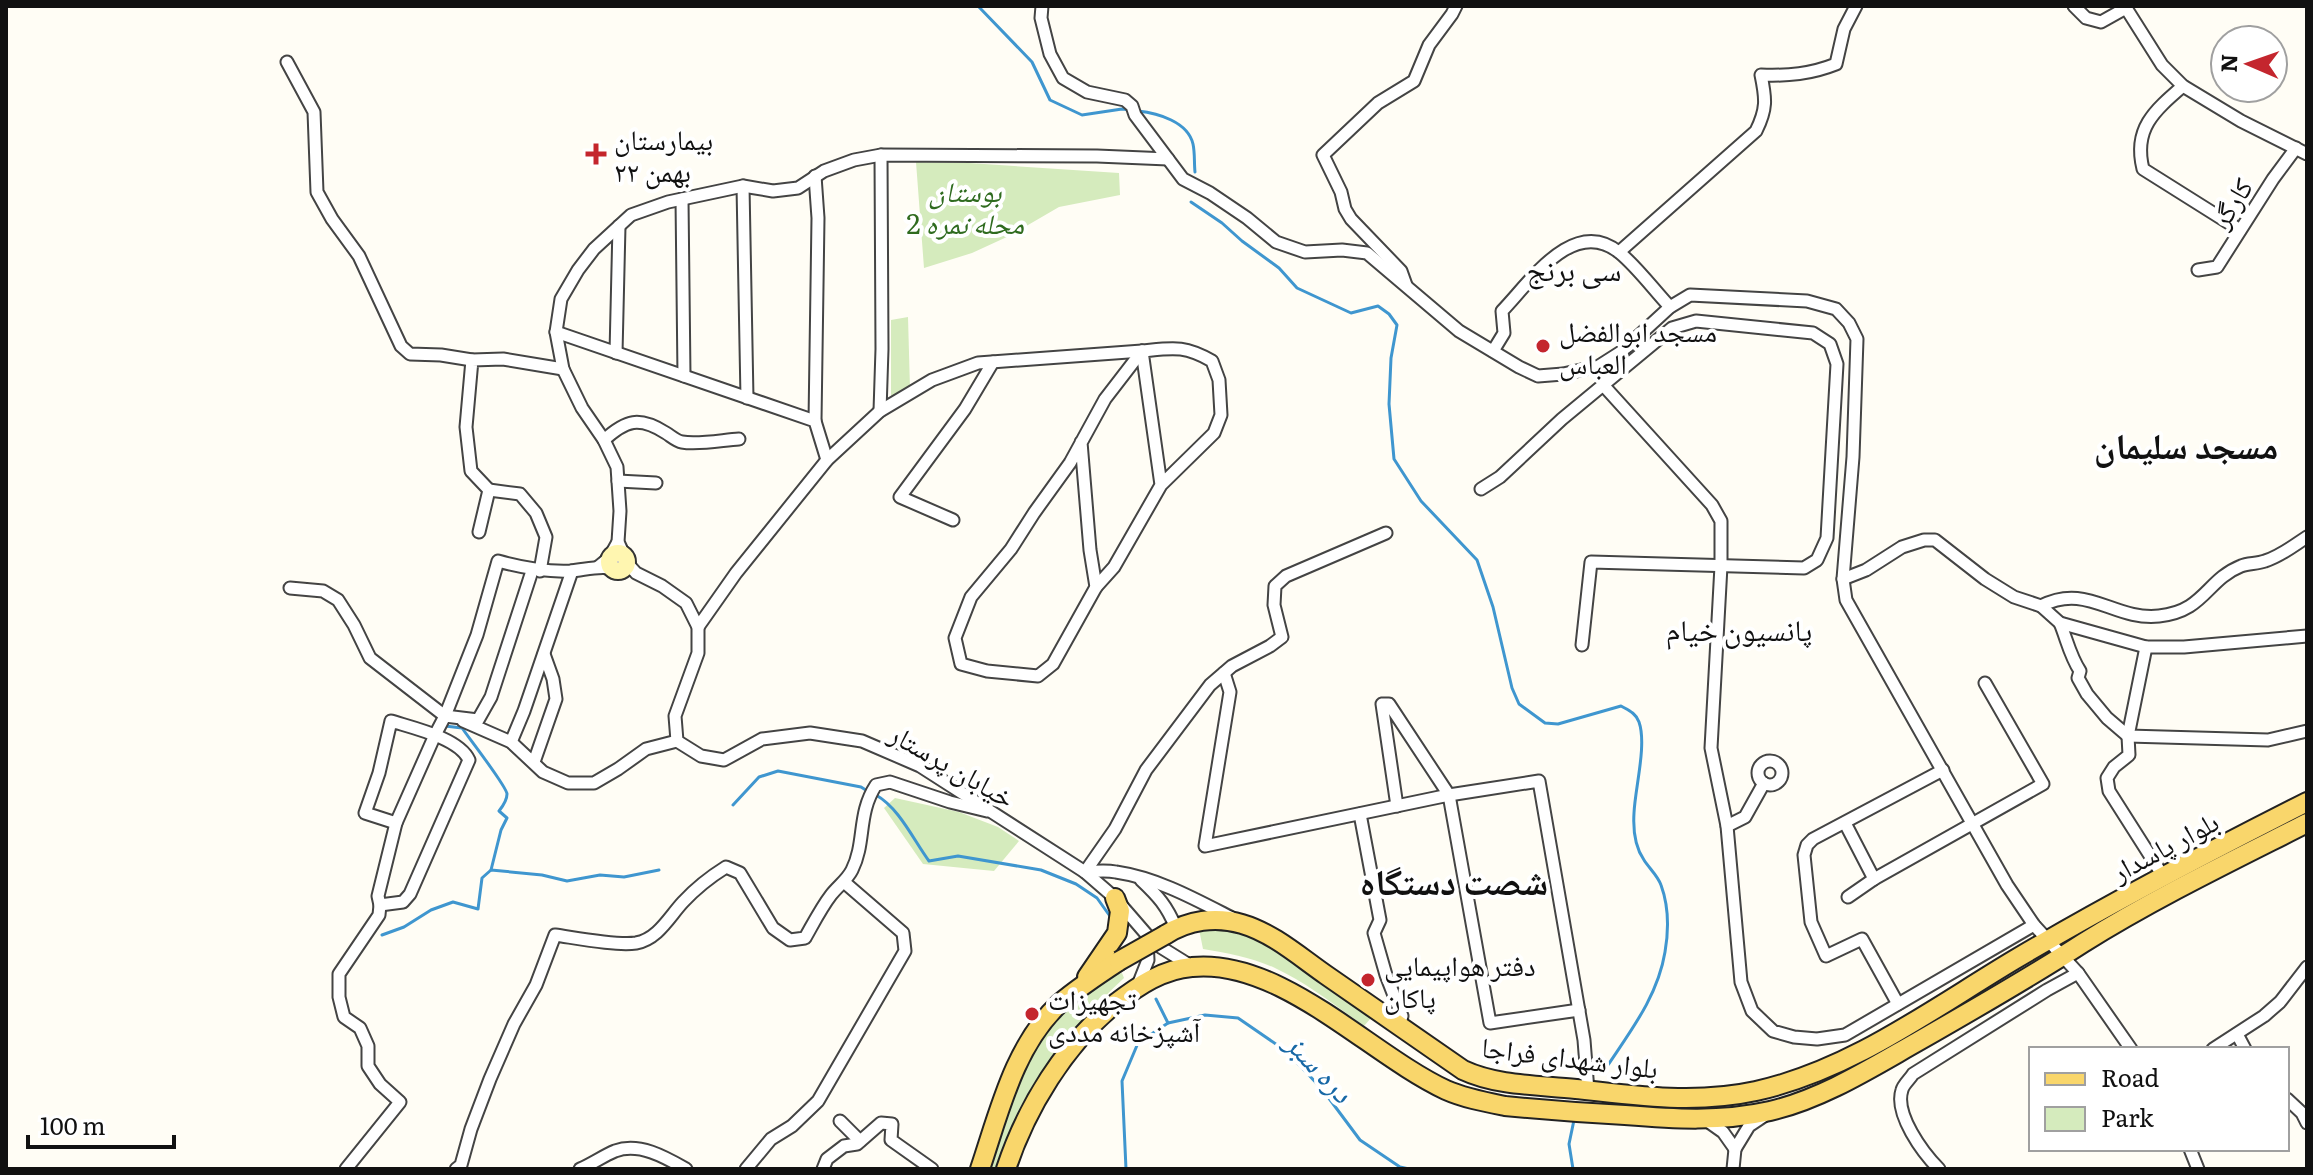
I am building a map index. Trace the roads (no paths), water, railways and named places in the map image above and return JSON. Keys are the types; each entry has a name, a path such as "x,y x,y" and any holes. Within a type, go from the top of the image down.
{"main road":[{"name":"بلوار پاسدار","path":"2064,956 2307,802"},
{"name":"بلوار پاسدار","path":"2049,941 2163,876 2307,823"},
{"path":"1080,988 1117,933 1120,911 1115,898"},
{"name":"بلوار شهدای فراجا","path":"980,1169 1005,1094 1020,1058 1036,1031 1058,1006 1119,961 1160,934 1199,920 1243,924 1278,941 1476,1076 1644,1097 1702,1098 1754,1091 1794,1081 1829,1067 1909,1025 2049,941"},
{"name":"بلوار شهدای فراجا","path":"1006,1169 1023,1123 1045,1086 1101,1015 1138,986 1167,972 1191,967 1218,967 1245,972 1273,985 1419,1074 1464,1096 1505,1106 1705,1119 1773,1110 1819,1093 1868,1070 2064,956"}],"street":[{"path":"1042,6 1041,18 1050,54 1063,78 1087,92 1125,100 1183,179 1247,218 1276,242 1305,252 1342,250 1367,253 1459,331 1538,376 1599,366 1621,352 1670,307 1690,295 1807,301 1836,309 1849,323 1857,339 1853,457 1843,579 1846,600 2007,885 2034,925 2078,973 2130,1047"},
{"path":"1406,286 1401,271 1351,219 1323,155 1378,103 1414,81 1429,45 1456,6"},
{"path":"1619,252 1756,131 1765,114 1761,75 1791,76 1836,64 1844,29 1856,6"},
{"path":"2074,6 2086,18 2101,22 2126,8 2162,65 2183,86 2241,121 2302,151"},
{"path":"287,62 314,112 317,192 359,256 401,346 410,354 472,360 503,359 563,369"},
{"path":"2183,86 2152,114 2139,153 2143,169 2240,230"},
{"name":"کارگر","path":"2198,270 2217,267 2240,230 2302,151"},
{"path":"618,562 617,467 563,369 556,332 561,299 578,270 594,249 631,215 668,202 743,186 773,191 798,188 824,171 854,160 881,155 1168,159"},
{"path":"880,411 881,155"},
{"path":"815,176 818,218 815,421 827,460"},
{"path":"743,186 747,398"},
{"path":"682,199 684,376"},
{"path":"616,353 619,226"},
{"path":"1493,351 1504,333 1502,311 1558,252 1581,242 1598,241 1619,252 1670,307"},
{"path":"1481,489 1500,477 1562,419 1672,328 1696,321 1813,333 1830,344 1837,364 1834,433 1827,538 1817,560 1804,568 1591,562 1582,645"},
{"path":"556,332 815,421"},
{"path":"698,627 736,573 827,460 880,411 932,380 978,363 1171,348 1192,350 1212,361 1219,380 1221,415 1214,433 1161,485 1114,567 1096,587 1053,664 1038,676 987,671 961,664 955,638 971,597 1011,549 1070,463 1105,399 1142,351"},
{"path":"1142,351 1161,485"},
{"path":"449,717 478,720 491,697 546,537 536,513 520,494 489,490 471,471 466,427 472,360"},
{"path":"953,520 900,497 965,409 993,362"},
{"path":"1604,386 1712,505 1721,521 1711,748 1727,826 1741,982 1752,1011 1773,1031 1794,1037 1817,1039 1845,1035 2034,925"},
{"path":"604,440 622,424 635,423 649,425 680,442 739,439"},
{"path":"1081,442 1096,587"},
{"path":"618,481 656,483"},
{"path":"479,532 489,490"},
{"path":"1085,872 1115,829 1146,770 1210,685 1282,637 1274,605 1275,586 1286,576 1386,533"},
{"path":"2041,606 2054,599 2082,598 2125,614 2157,616 2185,610 2204,597 2219,580 2241,566 2284,553 2307,537"},
{"path":"1843,579 1866,570 1902,547 1935,540 1985,579 2014,597 2041,606 2060,623 2070,656 2080,671 2078,678 2087,694 2107,718 2128,736 2268,740 2307,731"},
{"path":"290,588 323,591 338,600 370,658 449,717 511,742 543,772 568,783 594,783 646,749 677,741 675,716 698,653 698,627 686,603 618,562 572,571 536,571 498,561 449,717 435,735 396,823 378,896 379,915 339,974 339,997 344,1017 360,1028 368,1046 368,1066 380,1084 400,1102 346,1169"},
{"path":"511,742 572,571"},
{"path":"2060,623 2146,647 2184,647 2307,636"},
{"path":"2146,647 2128,736 2129,755 2114,767 2107,778 2109,791 2163,876"},
{"path":"534,762 556,699 544,653"},
{"path":"1224,673 1230,692 1205,846 1449,795 1539,781 1584,1040 1588,1091"},
{"path":"1848,897 1874,879 2043,784 1985,683"},
{"path":"1397,806 1382,704 1389,704 1449,795 1490,1023 1579,1010"},
{"path":"380,905 403,902 410,894 469,760 465,752 435,735 391,721 379,773 365,813 396,823"},
{"name":"خیابان پرستار","path":"677,741 701,756 724,760 762,739 810,733 862,741 920,766 1085,872 1160,934"},
{"path":"1898,1004 1862,939 1826,956 1811,922 1804,855 1813,839 1943,770"},
{"path":"462,1168 471,1129 490,1079 514,1024 536,985 555,935 637,943 655,935 707,879 726,867 740,873 773,928 790,940 805,938 831,895 852,870 860,848 867,799 876,785 890,782 987,811"},
{"path":"1727,826 1745,817 1764,783"},
{"path":"1360,814 1380,920 1374,933 1402,1016 1399,1026"},
{"path":"1845,823 1874,879"},
{"path":"1085,872 1114,871 1137,877 1186,895 1243,924"},
{"path":"1137,877 1169,909 1138,986"},
{"path":"746,1169 771,1139 792,1126 818,1101 905,951 903,933 844,882"},
{"path":"1160,934 1168,952 1191,967"},
{"path":"2216,1047 2280,1002 2307,967"},
{"path":"1939,1169 1913,1135 1902,1109 1902,1089 1913,1074 2078,973"},
{"path":"2237,1034 2244,1047"},
{"path":"2289,1101 2302,1113 2307,1123"},
{"path":"1733,1169 1735,1149 1749,1126 1773,1110"},
{"path":"1705,1119 1723,1132 1735,1149"},
{"path":"840,1121 860,1141"},
{"path":"823,1169 827,1159 844,1146 857,1144 881,1123 892,1124 891,1140 932,1169"},
{"path":"580,1169 617,1150 639,1148 686,1169"}],"waterway":[{"path":"978,6 1032,62 1050,100 1082,115 1131,110"},
{"path":"1138,111 1163,117 1185,130 1193,144 1195,172"},
{"path":"1191,202 1279,268 1297,288 1351,313 1378,306 1397,325 1391,358 1389,404 1394,459 1421,501 1477,560 1519,704 1545,723 1558,724 1621,706 1638,719 1642,742 1634,831 1641,855 1658,878 1664,893 1667,935 1657,983 1635,1025 1608,1065"},
{"path":"445,726 462,728 507,794 499,811 507,818 491,870"},
{"path":"733,805 759,777 778,771 861,787 869,792"},
{"path":"876,795 899,816 929,861 958,856 1041,870 1076,884 1097,898 1112,919"},
{"path":"382,935 453,902 478,909 482,878 491,870 567,881 600,875 624,877 659,870"},
{"path":"1156,999 1168,1023"},
{"name":"دره سبز","path":"1126,1169 1122,1081 1138,1043 1168,1023 1205,1015 1238,1018 1286,1051 1322,1089 1360,1140 1400,1167 1409,1169"},
{"path":"1573,1169 1569,1144 1574,1120"}],"place":[{"name":"بیمارستان ۲۲ بهمن","path":"596,154"},
{"name":"مسجد ابوالفضل العباس","path":"1543,346"},
{"name":"دفتر هواپیمایی پاکان","path":"1368,980"},
{"name":"تجهیزات آشپزخانه مددی","path":"1032,1014"}],"district":[{"name":"سی برنج","path":"1574,268"},
{"name":"مسجد سلیمان","path":"2186,443"},
{"name":"پانسیون خیام","path":"1739,628"},
{"name":"شصت دستگاه","path":"1454,879"}],"park label":[{"name":"بوستان محله نمره 2","path":"965,206"}]}
